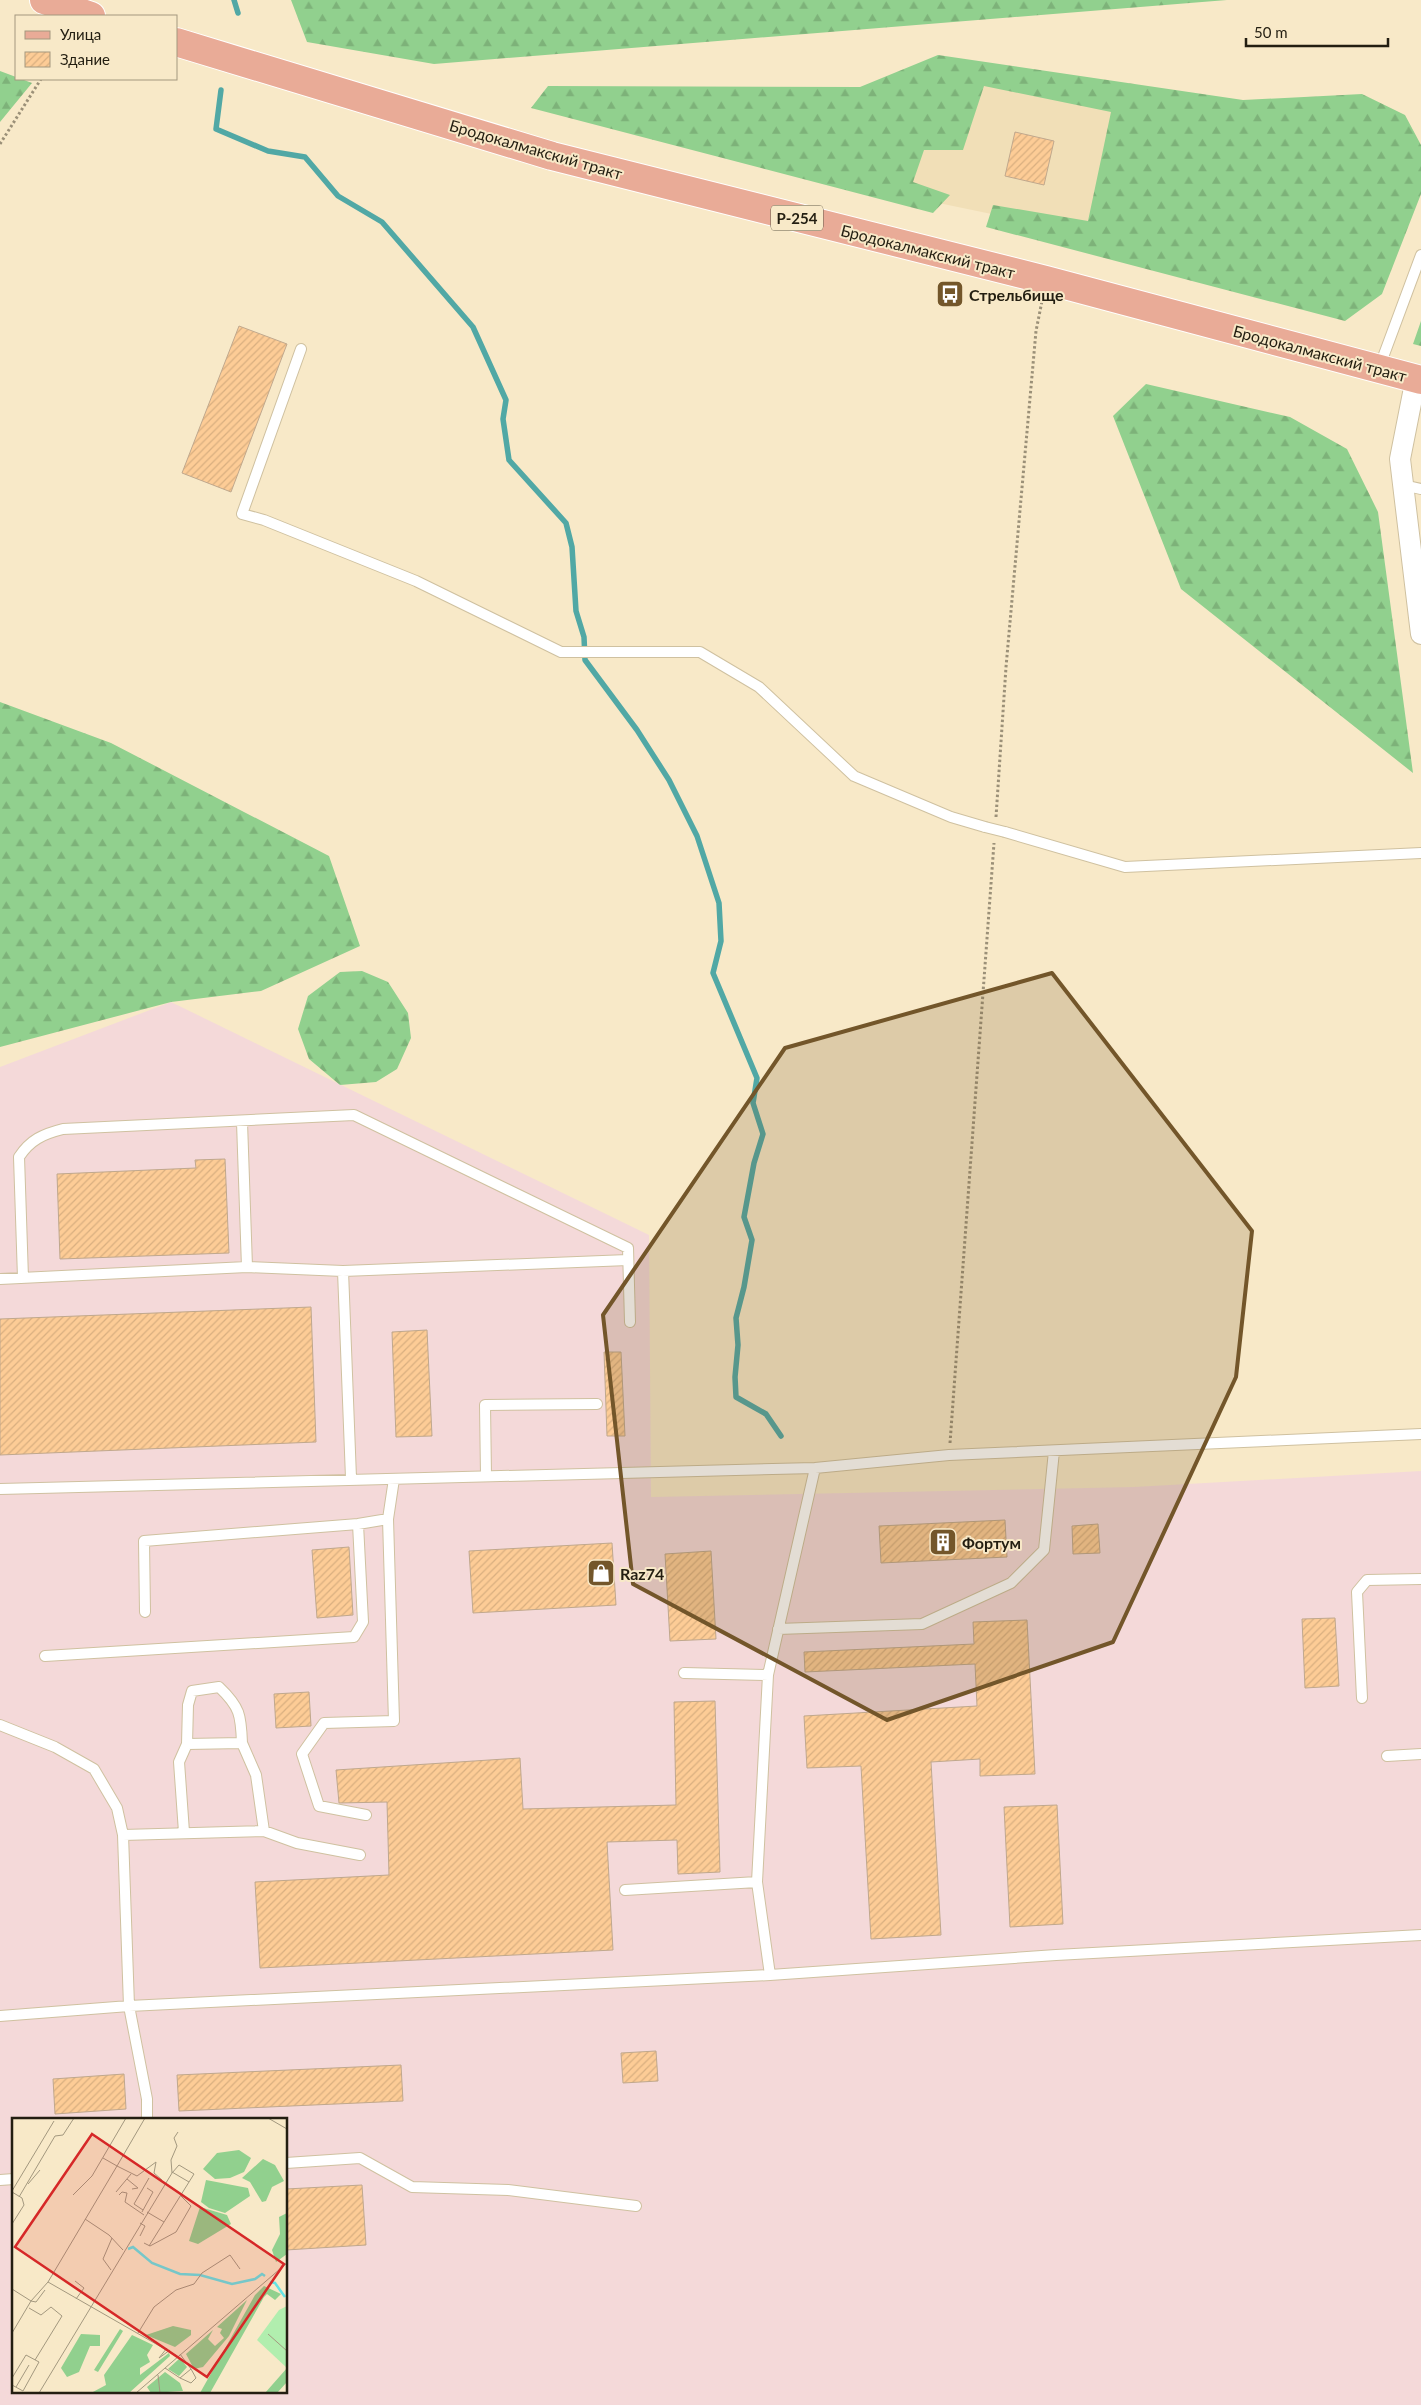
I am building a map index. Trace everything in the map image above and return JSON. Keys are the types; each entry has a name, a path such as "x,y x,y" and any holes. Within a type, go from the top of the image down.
{"main road":[{"path":"44,0 88,15"},
{"name":"Бродокалмакский тракт","path":"178,43 552,156 1046,280 1418,379"}],"street":[{"path":"1418,379 1400,459 1412,487 1421,634"}],"lane":[{"path":"1379,368 1421,255"},
{"path":"301,349 242,514 264,520 416,581 561,652 700,652 759,688 854,776 951,817 990,826 1000,833 1125,867 1421,853"},
{"path":"23,1278 18,1158 27,1144 44,1134 63,1129 242,1122 354,1115 628,1248 630,1322"},
{"path":"242,1122 247,1267"},
{"path":"0,1279 247,1267 344,1272 628,1260"},
{"path":"344,1272 351,1478"},
{"path":"486,1476 485,1405 596,1404"},
{"path":"0,1489 351,1478 394,1479 815,1468 949,1455 1421,1434"},
{"path":"778,1628 922,1624 1011,1583 1044,1550 1054,1451"},
{"path":"770,1975 758,1882 768,1675 815,1468"},
{"path":"366,1814 319,1806 302,1754 324,1723 394,1721 388,1519 394,1479"},
{"path":"145,1612 144,1541 358,1524 388,1519"},
{"path":"45,1656 354,1637 363,1622 358,1524"},
{"path":"1362,1698 1357,1592 1367,1580 1421,1579"},
{"path":"684,1673 768,1675"},
{"path":"184,1832 180,1762 187,1744 188,1705 192,1691 219,1687 234,1701 242,1721 242,1743 256,1775 264,1832"},
{"path":"0,1725 55,1747 94,1769 117,1808 123,1835 129,2006 148,2099 147,2118"},
{"path":"187,1744 242,1743"},
{"path":"1387,1756 1421,1754"},
{"path":"123,1835 184,1832 264,1832 297,1843 360,1855"},
{"path":"625,1890 758,1882"},
{"path":"0,2016 129,2006 770,1975 1056,1955 1421,1935"},
{"path":"288,2163 360,2158 412,2187 508,2190 636,2206"}],"path":[{"path":"0,144 40,80"},
{"path":"990,826 1036,331 1046,280"},
{"path":"949,1455 1000,833"}],"highlighted area":[{"path":"1052,973 1252,1231 1236,1377 1113,1642 887,1720 633,1584 603,1315 785,1048"}],"shaded area":[{"path":"926,63 1139,107 1112,239 900,195"},
{"path":"171,1002 649,1235 651,1497 1134,1487 1421,1471 1421,2405 0,2405 0,1067"}],"green space":[{"path":"291,0 1227,0 434,64 307,42"},
{"path":"938,55 1243,100 1362,94 1405,115 1421,145 1421,194 1382,294 1345,321 986,227 993,205 1088,221 1111,112 984,86 963,150 924,150 913,182 950,195 933,213 531,108 548,86 860,87"},
{"path":"0,71 15,77 15,80 24,80 32,83 0,122"},
{"path":"1421,321 1421,346 1413,344"},
{"path":"1146,384 1290,417 1347,449 1378,512 1413,773 1181,589 1113,416"},
{"path":"0,702 111,743 329,856 360,946 261,991 171,1002 0,1047"},
{"path":"362,971 388,982 408,1013 411,1038 397,1069 376,1082 340,1085 309,1059 298,1029 308,996 340,972"}],"building":[{"path":"1015,132 1054,141 1044,185 1005,176"},
{"path":"239,326 287,344 231,492 182,473"},
{"path":"225,1159 229,1253 60,1259 57,1174 196,1168 195,1160"},
{"path":"311,1307 316,1442 0,1455 0,1319"},
{"path":"427,1330 432,1436 396,1437 392,1332"},
{"path":"604,1352 621,1352 625,1436 607,1436"},
{"name":"Фортум","path":"1005,1520 1007,1557 881,1563 879,1526"},
{"path":"1098,1524 1100,1553 1073,1554 1072,1526"},
{"path":"612,1543 616,1605 473,1613 469,1551"},
{"path":"349,1547 353,1615 317,1618 312,1550"},
{"path":"711,1551 716,1639 670,1641 665,1554"},
{"path":"1335,1618 1339,1686 1305,1688 1302,1619"},
{"path":"1027,1620 1035,1774 980,1776 980,1759 931,1762 941,1935 871,1939 861,1766 807,1768 804,1716 977,1706 975,1664 805,1672 804,1652 974,1644 973,1622"},
{"path":"309,1692 311,1726 276,1728 274,1694"},
{"path":"715,1701 720,1872 678,1874 677,1840 607,1842 613,1950 260,1968 255,1882 389,1875 387,1802 339,1803 336,1770 520,1758 523,1809 676,1805 674,1702"},
{"path":"1057,1805 1063,1924 1010,1927 1004,1807"},
{"path":"656,2051 658,2081 623,2083 621,2053"},
{"path":"401,2065 403,2101 179,2111 177,2075"},
{"path":"124,2074 126,2109 55,2114 53,2079"},
{"path":"362,2185 366,2245 288,2250 288,2189"}],"waterway":[{"path":"234,0 238,13"},
{"path":"221,90 216,129 268,151 305,157 338,196 382,222 473,327 506,400 503,419 509,460 566,523 572,547 576,611 584,637 585,660 637,730 669,780 697,836 719,903 721,941 713,973 757,1078 753,1103 763,1134 754,1163 744,1217 752,1240 744,1287 736,1318 738,1345 735,1377 736,1397 766,1414 781,1436"}],"place":[{"name":"Стрельбище","path":"950,294"},
{"name":"Фортум","path":"943,1542"},
{"name":"Raz74","path":"601,1573"}]}
